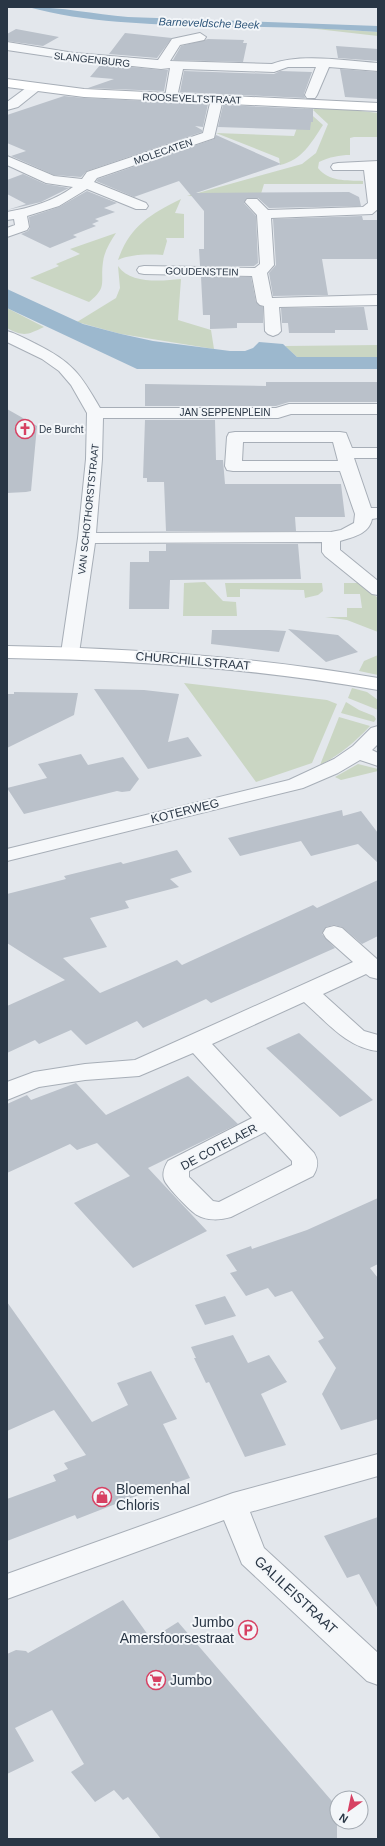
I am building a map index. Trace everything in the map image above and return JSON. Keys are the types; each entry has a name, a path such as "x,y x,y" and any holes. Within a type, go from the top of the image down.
{"street":[{"path":"161,65 176,42 200,37"},
{"name":"SLANGENBURG","path":"7,46 53,55 177,66 274,68 286,63 324,63 378,67"},
{"path":"311,95 324,63"},
{"path":"172,97 177,66"},
{"name":"ROOSEVELTSTRAAT","path":"7,83 34,88 84,93 378,107"},
{"path":"7,106 13,104 34,88"},
{"name":"MOLECATEN","path":"7,233 22,228 14,215 69,197 87,184 92,175 209,135 217,99"},
{"path":"7,160 51,180 87,184 141,206"},
{"path":"264,214 366,211 374,209 374,165 338,168"},
{"path":"252,202 264,214 267,264 259,272 265,302 378,300"},
{"name":"GOUDENSTEIN","path":"144,270 259,272"},
{"path":"270,303 273,332"},
{"path":"7,336 48,356 65,368 78,383 95,413"},
{"name":"JAN SEPPENPLEIN","path":"95,413 278,413 289,409 378,409"},
{"name":"VAN SCHOTHORSTSTRAAT","path":"70,653 87,538 94,459 95,413"},
{"path":"87,538 331,537 348,534 362,526 371,513 346,460 340,437 235,437 233,466 346,460 378,453"},
{"path":"331,537 331,552 378,590"},
{"name":"CHURCHILLSTRAAT","path":"7,652 70,653 214,661 352,679 378,684"},
{"name":"KOTERWEG","path":"7,855 296,784 337,767 358,752 378,732"},
{"path":"358,752 378,760"},
{"path":"7,1092 34,1080 85,1072 139,1068 307,992 373,968 334,933"},
{"path":"307,992 356,1036 368,1042 378,1043"},
{"name":"DE COTELAER","path":"196,1042 305,1159 304,1170 222,1211 206,1209 176,1179 177,1167 268,1120"},
{"path":"7,1587 233,1505 378,1465"},
{"name":"GALILEISTRAAT","path":"233,1505 252,1555 378,1672"}],"green space":[{"path":"299,27 378,32 378,36"},
{"path":"318,106 378,113 378,137 350,138 350,155 342,155 319,162 318,168 327,176 344,180 363,181 363,184 264,184 260,197 187,196 302,164 316,153 328,124 313,110"},
{"path":"304,108 323,125 305,150 288,163 280,165 279,158 216,133 294,136"},
{"path":"181,199 175,213 184,214 184,238 166,238 167,241 163,255 134,256 118,260 128,238 142,223 159,210"},
{"path":"116,233 110,243 103,262 101,288 95,297 89,302 30,278 59,266 56,264 80,254 70,249"},
{"path":"118,266 123,272 138,279 155,281 181,279 178,320 211,330 214,349 121,334 77,322 116,298 120,288"},
{"path":"7,308 44,327 26,334 18,333 7,328"},
{"path":"378,345 378,357 297,357 285,346"},
{"path":"205,582 223,601 236,602 237,616 183,616 184,583"},
{"path":"225,583 322,583 323,591 318,595 305,598 304,590 240,589 240,597 227,597"},
{"path":"344,583 359,583 378,598 378,632 347,620 325,617 347,617 347,608 362,608 360,594 344,594"},
{"path":"378,655 378,675 359,671 364,661"},
{"path":"184,683 327,700 337,704 312,763 256,782"},
{"path":"352,688 367,692 378,700 378,710 348,698"},
{"path":"346,702 359,710 374,716 376,719 374,722 341,713"},
{"path":"339,717 370,726 347,748 320,765"},
{"path":"358,764 378,769 378,771 341,780 335,777"}],"water":[{"name":"Barneveldsche Beek","path":"28,7 65,9 128,17 378,26 378,32 117,22 95,20"},
{"path":"7,289 83,324 153,341 230,351 245,351 253,348 259,342 283,344 297,357 378,357 378,369 137,369 7,308"}],"building":[{"path":"16,29 59,37 43,46 7,41 7,34"},
{"path":"125,33 172,38 157,58 109,54"},
{"path":"208,39 244,40 243,43 247,43 243,62 173,60 181,46"},
{"path":"336,46 378,49 378,61 338,58"},
{"path":"101,64 168,70 164,91 88,88 114,79 90,77"},
{"path":"340,69 378,72 378,99 345,97"},
{"path":"184,71 274,74 280,71 312,72 304,94 305,98 180,92"},
{"path":"64,96 208,104 203,127 195,126 202,130 202,132 87,171 81,177 54,175 11,156 26,151 7,143 7,115"},
{"path":"223,105 313,109 313,122 311,122 310,130 218,127"},
{"path":"216,135 281,164 196,193 349,192 359,197 361,206 269,208 258,198 247,198 244,203 256,216 258,263 254,266 200,266 199,249 204,249 204,211 179,181 134,197 96,181 98,179 214,139"},
{"path":"23,174 45,184 69,188 41,202 7,210 26,204 7,194 7,180"},
{"path":"87,191 117,203 104,208 115,212 95,219 99,221 92,224 96,226 73,235 77,237 50,248 21,234 28,231 30,228 29,217 59,207"},
{"path":"362,216 363,220 378,220 378,259 322,259 328,295 273,296 269,273 276,265 273,219"},
{"path":"201,277 251,277 256,302 263,307 263,323 237,323 237,328 210,329 210,315 203,315"},
{"path":"364,307 368,330 335,330 335,333 289,333 288,323 282,323 281,308"},
{"path":"266,382 378,382 378,402 289,402 276,406 145,406 145,384 266,386"},
{"path":"7,409 37,426 31,491 7,493"},
{"path":"145,420 215,420 216,460 223,460 225,484 341,484 345,517 295,517 296,531 166,531 164,482 147,482 147,478 143,478"},
{"path":"166,544 298,544 301,579 170,580 169,609 129,609 130,562 149,562 149,551 166,551"},
{"path":"288,629 338,635 358,652 326,662"},
{"path":"212,630 286,631 279,652 211,644"},
{"path":"94,689 144,690 179,694 168,742 188,737 202,756 148,769"},
{"path":"14,692 78,693 74,715 7,748 7,694 14,694"},
{"path":"81,754 88,765 123,757 139,779 130,791 117,791 24,814 7,788 47,778 38,764"},
{"path":"342,810 343,816 361,811 378,833 378,863 358,844 311,856 301,841 240,856 228,838"},
{"path":"177,850 192,872 170,879 179,887 125,901 129,908 90,918 107,947 63,958 100,993 177,960 182,965 313,905 317,908 378,880 378,936 362,944 342,927 334,925 326,927 322,934 335,948 211,1003 206,999 143,1028 137,1021 86,1045 71,1030 39,1044 35,1040 7,1053 7,1006 65,980 7,943 7,894 66,879 64,876 121,862 123,864"},
{"path":"299,1033 373,1100 340,1117 266,1048"},
{"path":"188,1076 238,1124 148,1168 207,1231 133,1268 74,1203 130,1176 97,1143 77,1150 70,1144 7,1173 7,1104 27,1095 31,1100 76,1083 106,1115"},
{"path":"378,1198 378,1264 370,1268 378,1278 378,1419 341,1430 322,1394 336,1368 318,1341 324,1338 292,1291 275,1297 268,1288 246,1296 230,1273 237,1271 226,1255 251,1246 252,1249 307,1230"},
{"path":"225,1296 236,1316 205,1325 195,1305"},
{"path":"7,1302 92,1422 128,1405 117,1383 151,1371 177,1419 163,1424 190,1478 136,1496 77,1519 75,1515 7,1541 7,1499 56,1481 53,1475 68,1469 64,1463 86,1455 54,1410 7,1431"},
{"path":"233,1335 248,1363 269,1355 287,1382 261,1394 286,1445 245,1457 209,1382 206,1383 194,1358 196,1358 191,1347"},
{"path":"378,1517 378,1609 359,1574 347,1578 324,1536"},
{"path":"123,1600 151,1639 178,1622 329,1798 329,1830 337,1830 337,1839 161,1839 128,1797 123,1800 114,1790 95,1802 71,1772 84,1764 52,1710 15,1728 34,1761 7,1774 7,1654 16,1650 26,1651 28,1653"}],"place":[{"name":"De Burcht","path":"25,429"},
{"name":"Bloemenhal Chloris","path":"102,1497"},
{"name":"Jumbo Amersfoorsestraat","path":"248,1630"},
{"name":"Jumbo","path":"156,1680"}]}
